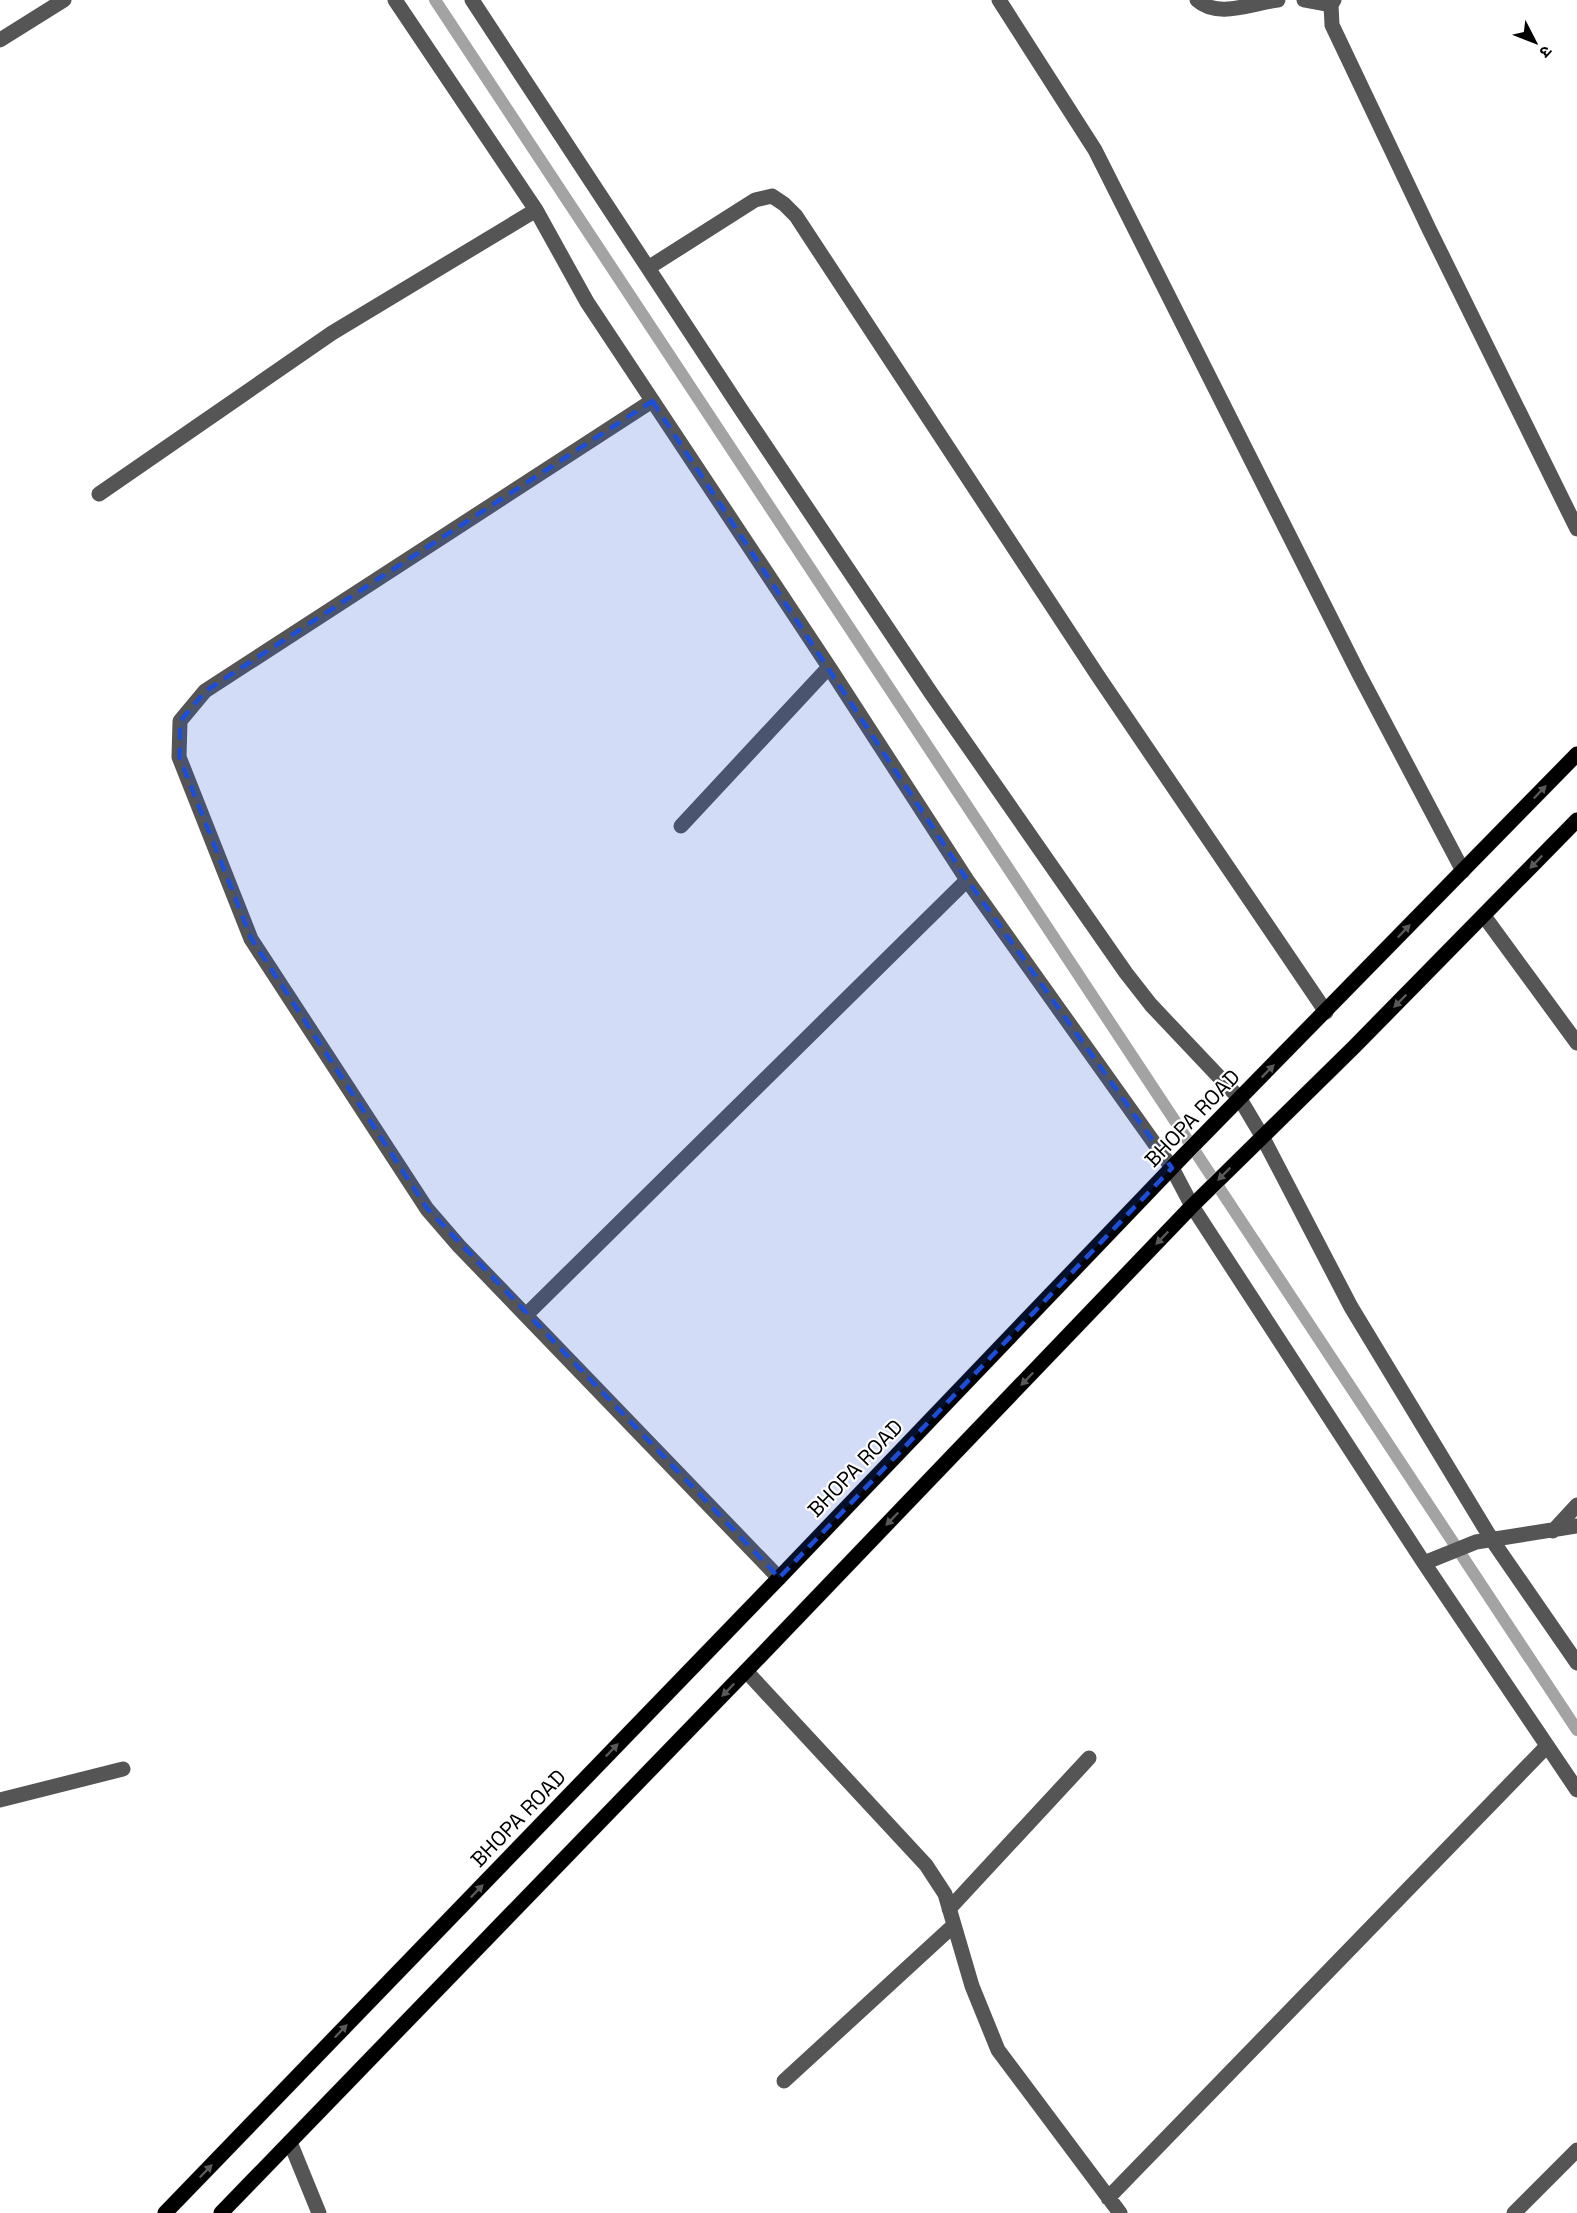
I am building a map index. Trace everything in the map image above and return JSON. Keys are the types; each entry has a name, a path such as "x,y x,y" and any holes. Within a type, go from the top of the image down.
{"main road":[{"name":"BHOPA ROAD","path":"165,2213 1184,1155 1577,754"},
{"path":"221,2213 1197,1201 1484,916 1577,820"}],"street":[{"path":"0,40 64,0"},
{"path":"395,0 536,210 586,302 829,667 967,880 1197,1201 1431,1560 1577,1790"},
{"path":"472,0 930,693 1126,973 1151,1005 1240,1099 1262,1136 1351,1307 1492,1540 1577,1663"},
{"path":"999,0 1095,150 1331,621 1463,871"},
{"path":"1197,0 1206,8 1219,10 1278,0"},
{"path":"1304,0 1332,3 1332,25 1429,229 1577,529"},
{"path":"648,268 755,200 772,196 796,216 1098,676 1326,1012"},
{"path":"99,494 332,333 536,210"},
{"path":"652,401 205,691 180,721 179,757 251,939 427,1209 459,1246 779,1578"},
{"path":"681,826 829,667"},
{"path":"526,1315 967,880"},
{"path":"1484,916 1577,1042"},
{"path":"1553,1531 1577,1505"},
{"path":"1431,1560 1476,1542 1577,1526"},
{"path":"746,1671 926,1865 945,1894 972,1986 998,2050 1120,2213"},
{"path":"1108,2198 1547,1746"},
{"path":"950,1909 1089,1758"},
{"path":"0,1800 123,1769"},
{"path":"784,2081 954,1925"},
{"path":"290,2142 319,2213"},
{"path":"1514,2213 1577,2150"}],"highlighted area":[{"path":"652,401 967,880 1172,1168 779,1578 427,1209 251,939 179,757 180,721 205,691"}],"waterway":[{"path":"435,0 1577,1730"}]}
